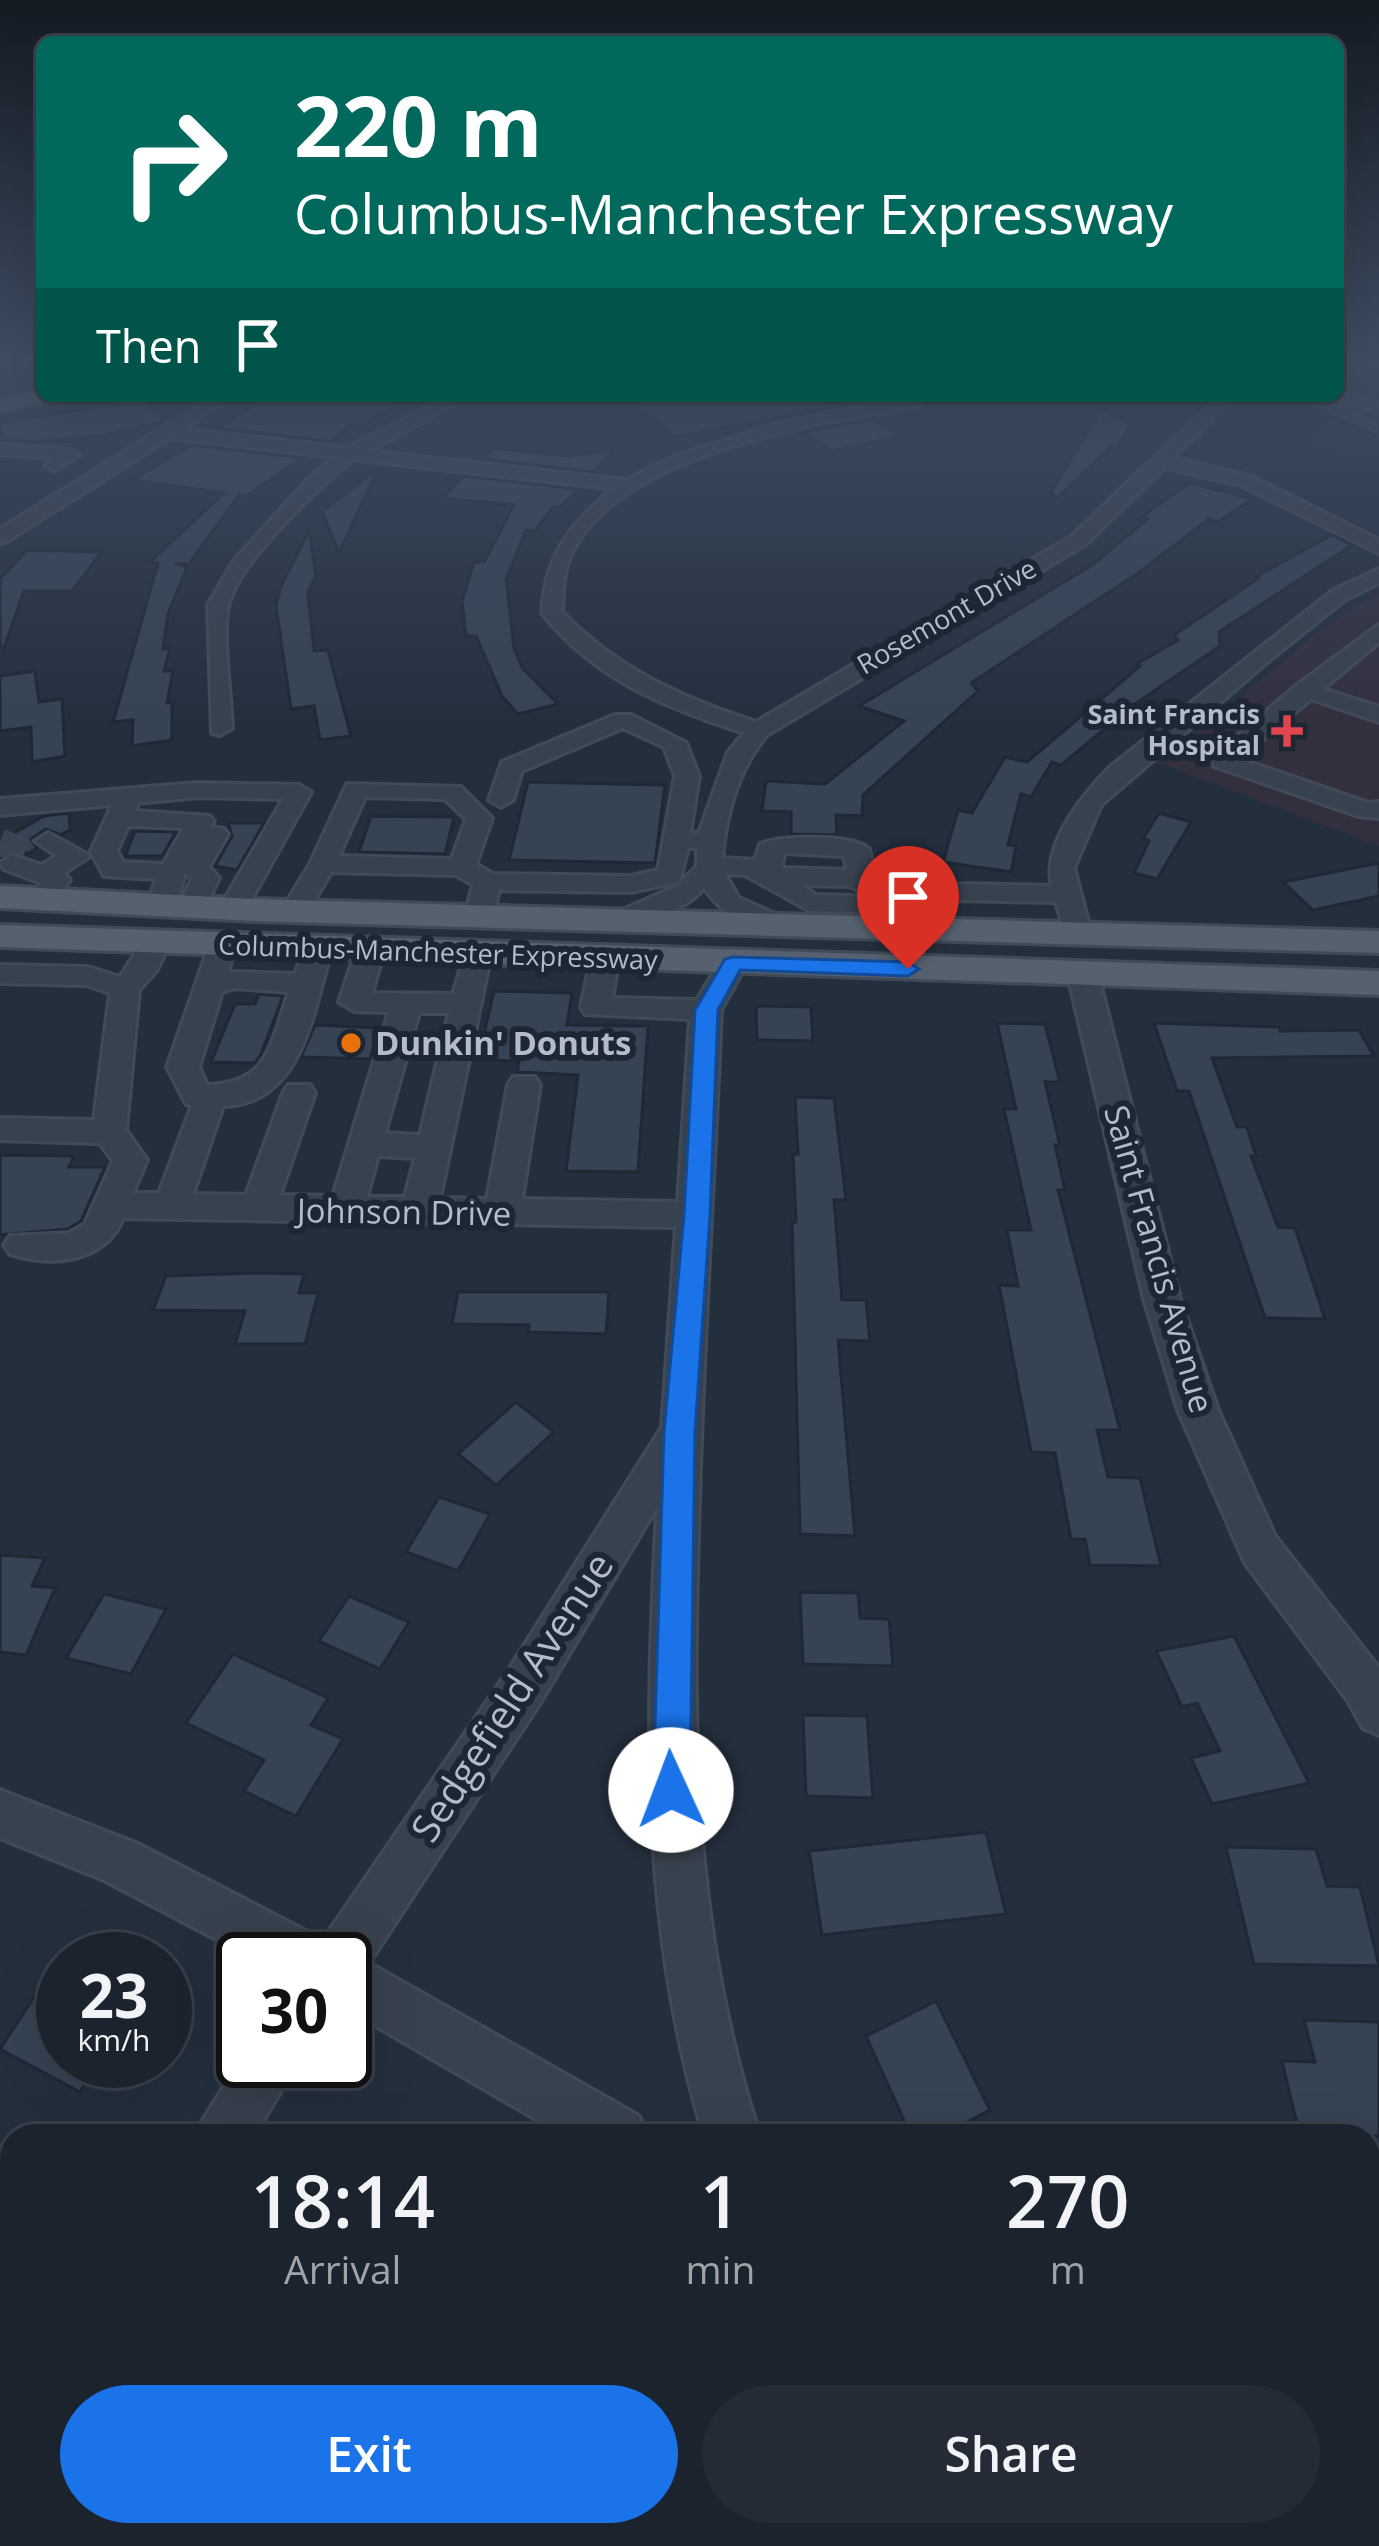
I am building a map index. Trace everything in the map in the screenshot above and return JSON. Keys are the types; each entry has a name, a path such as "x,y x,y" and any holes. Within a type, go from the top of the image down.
{"main road":[{"name":"Columbus-Manchester Expressway","path":"29,861 91,921"},
{"name":"Columbus-Manchester Expressway","path":"0,936 178,901 235,911 774,924 828,898 986,930 1379,942"},
{"name":"Columbus-Manchester Expressway","path":"235,911 313,966 481,917 605,959 1379,983"}],"street":[{"path":"0,536 80,483"},
{"path":"220,728 218,605 240,566 314,483"},
{"path":"601,483 630,486"},
{"path":"636,483 600,508 565,549 553,578 552,613 592,658 637,687 759,730"},
{"name":"Rosemont Drive","path":"710,855 727,780 740,752 759,730 1079,540 1139,483"},
{"path":"1251,483 1379,547"},
{"path":"0,505 41,509"},
{"path":"1077,933 1061,868 1090,802 1118,773 1339,595 1379,575"},
{"path":"1339,595 1379,608"},
{"path":"1379,631 1223,761 1367,811 1379,810"},
{"path":"1305,690 1379,715"},
{"path":"481,917 670,876 687,776 674,743 623,720 511,767 501,800"},
{"path":"687,776 727,780"},
{"path":"295,911 356,789 452,792 478,818 462,867 481,917 419,1214"},
{"path":"22,1244 74,1246 99,1233 130,1160 109,1132 125,988 143,970 241,791"},
{"path":"0,807 124,807 241,791 299,792 235,911 209,986 183,1067 197,1096 243,1096 278,1069 313,966 209,986"},
{"path":"124,807 104,851 113,870 178,901 235,911"},
{"path":"124,807 201,821 178,901"},
{"path":"676,840 751,867 810,903 864,892 902,893 933,906 964,892 1066,894"},
{"path":"768,877 769,850 780,845 856,849 864,892"},
{"path":"626,919 687,892 710,855"},
{"path":"710,855 719,896 745,914 774,924"},
{"path":"323,863 462,867"},
{"path":"71,976 113,870"},
{"path":"964,892 986,930"},
{"path":"370,950 354,1002 462,1004"},
{"path":"605,959 596,1007 706,1010"},
{"path":"678,962 706,1010"},
{"path":"728,2124 709,2072 680,1905 669,1752 680,1432 697,1215 706,1010 733,963"},
{"path":"0,974 71,976 125,988"},
{"name":"Saint Francis Avenue","path":"1083,975 1162,1299 1198,1409 1260,1550 1364,1684 1379,1712"},
{"path":"345,1212 407,1003"},
{"path":"502,1214 524,1085"},
{"path":"258,1209 298,1093"},
{"path":"172,1207 211,1096"},
{"path":"0,1129 109,1132"},
{"path":"365,1144 433,1147"},
{"name":"Johnson Drive","path":"111,1204 419,1214 697,1215"},
{"name":"Sedgefield Avenue","path":"359,1932 524,1687 680,1432"},
{"path":"0,1814 120,1862 255,1932"},
{"path":"372,1994 598,2124"},
{"path":"228,2124 253,2088"}],"shaded area":[{"name":"Saint Francis Hospital","path":"1379,593 1379,846 1159,763 1330,623"}],"building":[{"path":"152,483 266,483 247,496 239,495 189,564 175,563 187,567 168,614 163,649 170,648 164,671 173,671 167,703 172,703 172,740 132,746 133,720 113,722 158,563 150,562 224,493"},
{"path":"360,483 372,483 339,553 322,511"},
{"path":"457,483 578,489 560,507 553,507 535,531 526,530 506,579 514,648 523,669 558,704 518,714 502,696 476,636 466,636 462,601 474,562 484,562 514,505 443,498"},
{"path":"1057,483 1073,483 1057,498 1051,493"},
{"path":"1190,483 1252,499 1218,522 1209,519 1138,573 971,683 978,691 863,795 862,816 836,815 837,835 791,834 791,812 762,811 766,781 825,784 904,721 859,706 1092,565 1148,519 1141,517"},
{"path":"309,531 316,575 308,593 314,651 328,650 351,736 320,740 314,706 291,709 276,606"},
{"path":"1332,535 1352,545 1219,632 1220,646 1135,704 1061,765 1052,762 1031,797 1021,794 1008,845 1016,846 1011,872 943,862 958,810 972,813 1005,757 1027,762 1140,666 1135,665 1178,640 1174,635 1259,578 1255,577"},
{"path":"27,550 102,552 72,591 24,591 4,648 0,647 0,579"},
{"path":"35,671 39,702 62,699 65,756 32,762 31,727 0,731 0,676"},
{"path":"528,782 665,785 655,863 509,860"},
{"path":"69,813 70,830 60,835 46,829 31,839 37,848 29,853 11,851 0,858 0,841 44,816"},
{"path":"1159,813 1191,822 1157,879 1134,873 1149,841 1143,839"},
{"path":"371,816 454,817 445,854 359,852"},
{"path":"228,823 264,823 237,870 215,866 232,836"},
{"path":"135,831 176,832 162,856 125,856"},
{"path":"1379,863 1379,896 1313,910 1283,882"},
{"path":"494,991 572,993 567,1025 648,1026 638,1172 566,1171 578,1075 517,1072 519,1061 478,1060"},
{"path":"259,994 283,996 255,1063 211,1062 235,1004 255,1004"},
{"path":"756,1006 811,1007 813,1041 757,1040"},
{"path":"997,1023 1045,1024 1060,1082 1045,1082 1060,1145 1055,1145 1065,1190 1058,1190 1120,1430 1097,1430 1108,1477 1140,1478 1161,1566 1090,1565 1085,1539 1071,1539 1055,1453 1031,1452 999,1285 1018,1286 1007,1230 1031,1230 1004,1109 1016,1109"},
{"path":"1154,1023 1279,1027 1280,1031 1359,1030 1374,1056 1212,1058 1237,1127 1247,1127 1256,1156 1251,1156 1278,1227 1295,1228 1325,1319 1265,1318 1189,1091 1177,1091"},
{"name":"Dunkin' Donuts","path":"315,1025 379,1028 370,1059 301,1057"},
{"path":"795,1097 834,1098 846,1200 834,1200 842,1300 866,1300 870,1341 838,1340 855,1536 800,1534 792,1222 796,1222 793,1154 798,1154"},
{"path":"0,1155 74,1156 69,1167 105,1167 81,1221 68,1229 0,1235"},
{"path":"304,1274 299,1293 318,1293 305,1344 235,1344 245,1311 153,1310 166,1276"},
{"path":"458,1292 609,1292 606,1334 528,1332 529,1325 452,1324"},
{"path":"516,1402 554,1432 496,1485 458,1454"},
{"path":"439,1497 490,1514 458,1571 406,1552"},
{"path":"0,1555 45,1558 32,1586 55,1588 26,1655 0,1652"},
{"path":"800,1592 858,1593 860,1618 889,1619 893,1666 803,1664"},
{"path":"104,1594 166,1609 131,1674 66,1658"},
{"path":"349,1596 409,1622 380,1669 319,1641"},
{"path":"1234,1636 1309,1783 1212,1804 1191,1758 1220,1751 1197,1703 1182,1707 1156,1651"},
{"path":"233,1654 328,1698 311,1725 343,1739 296,1816 244,1791 264,1760 186,1723"},
{"path":"803,1715 867,1716 873,1798 806,1796"},
{"path":"986,1832 1006,1914 822,1935 809,1851"},
{"path":"1226,1847 1316,1849 1327,1886 1360,1887 1379,1966 1254,1964"},
{"path":"36,1994 36,2068 0,2049"},
{"path":"936,2001 990,2110 963,2124 906,2124 866,2036"},
{"path":"1304,2020 1379,2022 1379,2124 1297,2124 1282,2061 1315,2062"}],"tunnel":[{"path":"0,842 29,853"}],"place":[{"name":"Saint Francis Hospital","path":"1287,731"},
{"name":"Dunkin' Donuts","path":"351,1043"}],"route":[{"path":"671,1790 680,1432 697,1215 706,1010 733,963 908,969"}]}
